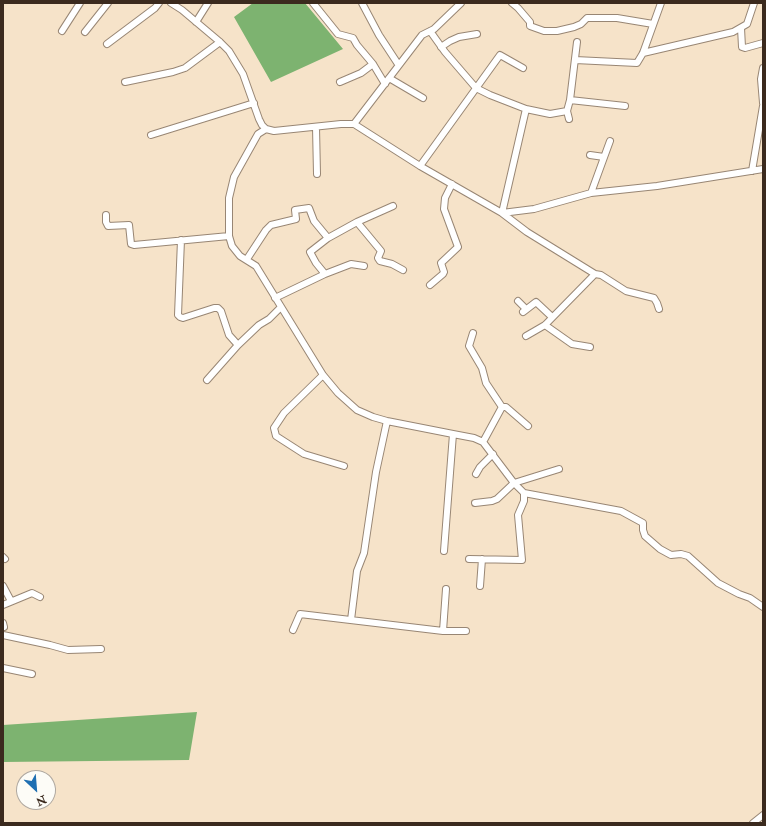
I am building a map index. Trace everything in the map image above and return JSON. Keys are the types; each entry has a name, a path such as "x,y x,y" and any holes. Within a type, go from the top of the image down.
{"street":[{"path":"62,31 80,3"},
{"path":"85,32 108,3"},
{"path":"107,44 156,8 159,3"},
{"path":"171,3 230,51 243,74 262,125 266,129 274,131 354,124 420,166 502,212 527,232 595,274 601,275 626,291 654,298 659,309"},
{"path":"196,22 208,3"},
{"path":"313,3 338,34 353,38 385,84"},
{"path":"362,3 379,35 398,64"},
{"path":"512,3 530,22 530,26 544,31 557,31 574,27 581,24 587,18 616,18 653,24"},
{"path":"575,60 637,63 643,52 662,3"},
{"path":"643,52 733,32 747,24 754,3"},
{"path":"354,124 422,34 434,29 459,4"},
{"path":"741,28 742,47 745,48 763,43"},
{"path":"430,31 441,47 476,88 490,96 526,109 550,114 567,111"},
{"path":"441,47 459,37 477,34"},
{"path":"125,82 185,68 220,42"},
{"path":"569,119 567,111 570,100 577,42"},
{"path":"420,166 500,55 523,68"},
{"path":"340,82 361,73 372,64"},
{"path":"752,171 763,105 761,79 763,68"},
{"path":"389,78 423,98"},
{"path":"570,100 625,106"},
{"path":"151,135 254,103"},
{"path":"502,212 526,109"},
{"path":"316,127 317,174"},
{"path":"266,129 258,134 234,177 229,198 229,236 232,246 240,256 256,266 274,298 303,340 323,375 338,393 357,410 373,417 386,421 474,438 483,442 514,483 524,492 621,511 643,523 645,536 660,549 671,555 681,554 688,556 718,583 750,598 763,607"},
{"path":"591,193 610,140"},
{"path":"590,155 604,157"},
{"path":"502,212 534,209 591,193 657,186 763,169"},
{"path":"430,285 444,272 441,263 458,247 444,209 445,198 452,184"},
{"path":"325,274 316,263 310,252 328,238 357,222 393,206"},
{"path":"247,259 266,230 271,225 296,219 295,210 309,208 314,221 328,238"},
{"path":"106,215 106,222 108,226 129,225 131,244 134,245 229,236"},
{"path":"357,222 381,252 378,258 380,261 392,264 403,270"},
{"path":"181,240 178,315 183,318 218,308 221,311 229,335 238,346"},
{"path":"274,298 325,274 352,264 364,266"},
{"path":"526,336 545,324 595,274"},
{"path":"518,301 525,311 536,302 552,317"},
{"path":"207,380 259,325 269,319 280,307"},
{"path":"545,324 572,344 580,344 590,347"},
{"path":"474,333 469,346 482,368 486,382 502,407 506,408 528,426"},
{"path":"323,375 284,413 274,428 276,436 304,454 344,466"},
{"path":"483,442 502,407"},
{"path":"351,620 357,571 364,553 376,472 386,421"},
{"path":"444,551 453,434"},
{"path":"476,474 480,467 493,454"},
{"path":"475,503 497,499 514,483 559,469"},
{"path":"469,559 522,560 518,515 524,501 524,492"},
{"path":"480,586 482,560"},
{"path":"3,586 11,601"},
{"path":"443,631 446,589"},
{"path":"3,604 32,593 40,597"},
{"path":"293,630 300,614 443,631 466,631"},
{"path":"3,635 50,644 68,650 101,649"},
{"path":"3,668 32,674"},
{"path":"753,823 763,815"}],"green space":[{"path":"253,3 305,3 343,49 271,82 234,17"},
{"path":"197,712 189,760 3,762 3,725"}]}
